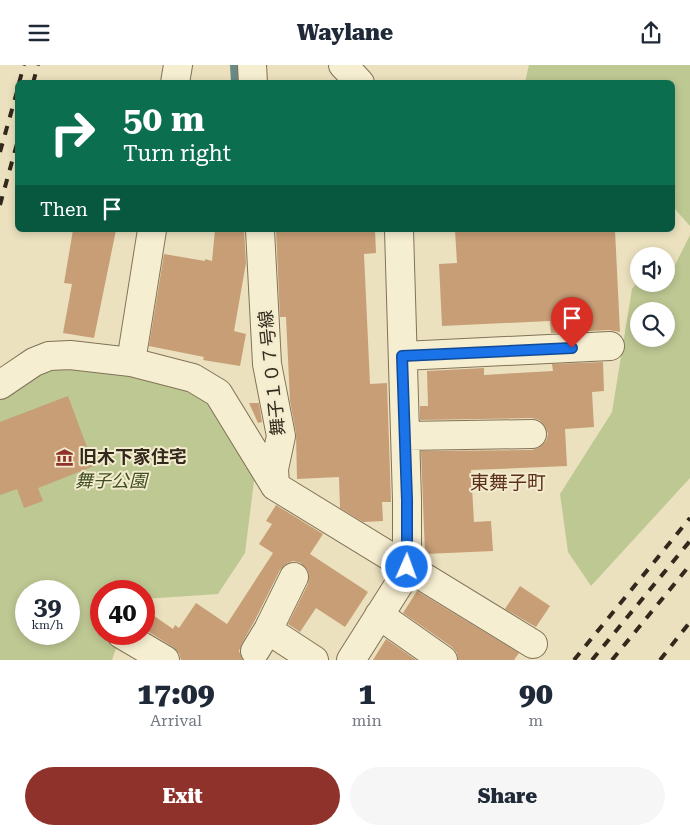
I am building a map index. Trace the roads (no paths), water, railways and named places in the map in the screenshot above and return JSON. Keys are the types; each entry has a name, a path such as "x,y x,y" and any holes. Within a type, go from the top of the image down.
{"street":[{"path":"176,80 178,65"},
{"path":"252,65 253,80"},
{"path":"344,65 357,80"},
{"path":"132,352 152,232"},
{"name":"舞子１０７号線","path":"260,232 267,364 281,436 274,469 275,486"},
{"path":"351,660 403,577 407,567 408,539 399,232"},
{"path":"402,356 610,347"},
{"path":"0,385 34,362 49,356 132,352 192,378 218,393 275,486 533,644"},
{"path":"405,436 532,433"},
{"path":"294,577 261,641 314,660"},
{"path":"379,615 443,660"},
{"path":"140,645 165,660"}],"waterway":[{"path":"234,65 235,80"}],"railway":[{"path":"20,80 24,65"},
{"path":"34,80 38,65"},
{"path":"0,152 15,99"},
{"path":"0,205 15,151"},
{"path":"574,660 690,518"},
{"path":"592,660 690,541"},
{"path":"612,660 690,565"},
{"path":"660,660 690,622"}],"place":[{"name":"旧木下家住宅","path":"65,457"}],"district":[{"name":"東舞子町","path":"508,482"}],"park label":[{"name":"舞子公園","path":"111,481"}]}
